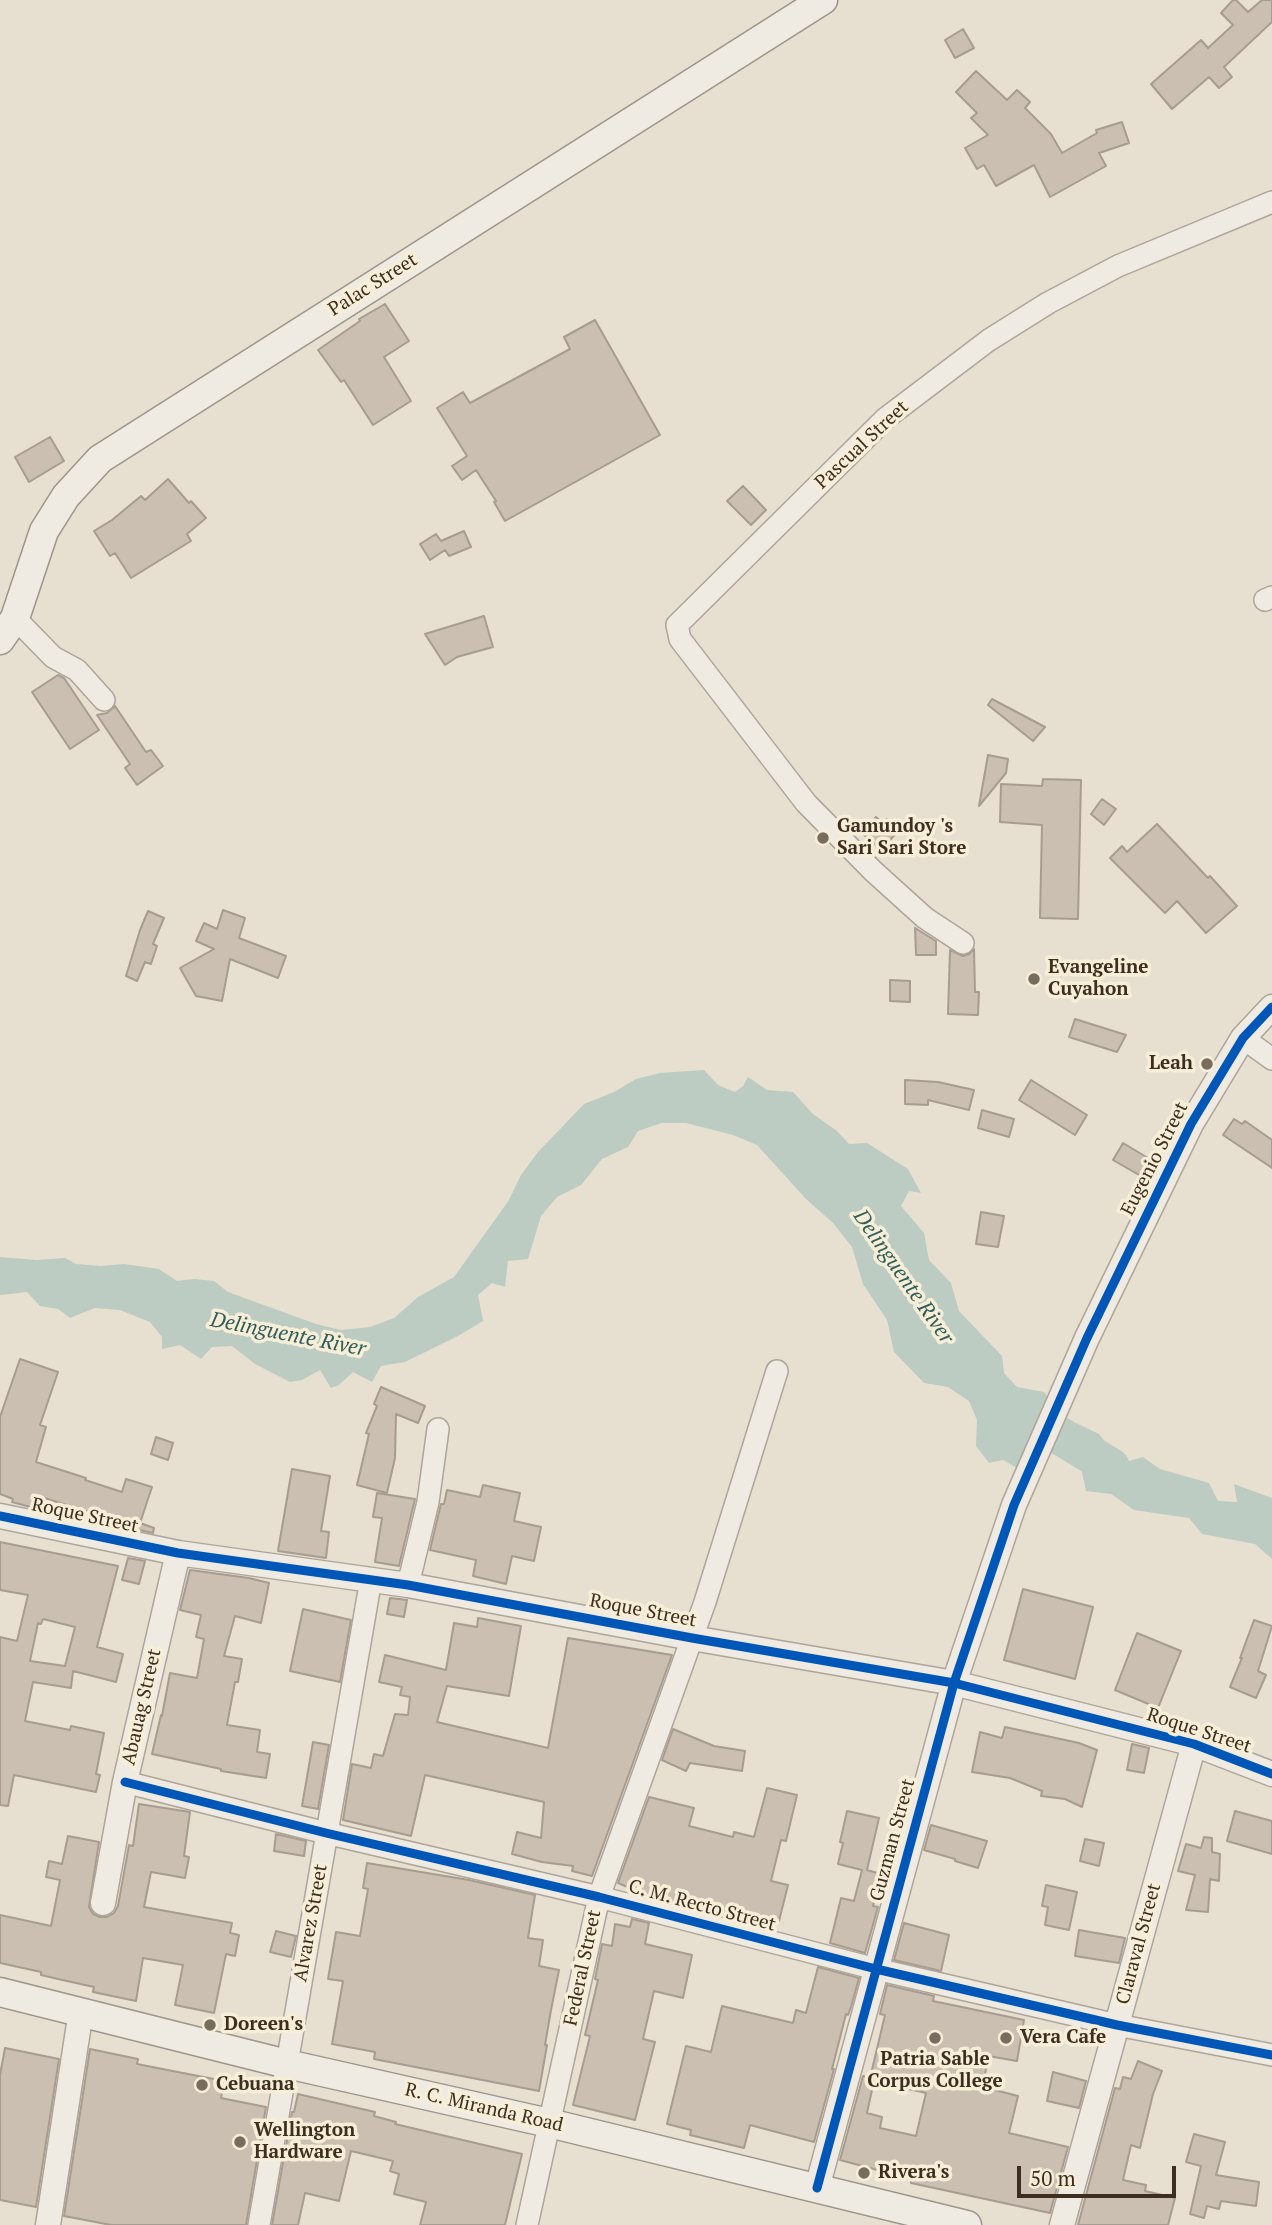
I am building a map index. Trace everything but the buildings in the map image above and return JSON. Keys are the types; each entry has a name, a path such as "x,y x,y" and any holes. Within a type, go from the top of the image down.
{"main road":[{"name":"Palac Street","path":"7,629 44,531 66,496 100,458 823,0"},
{"name":"R. C. Miranda Road","path":"0,1992 287,2064 549,2123 967,2225"}],"street":[{"name":"Pascual Street","path":"963,943 925,918 806,803 680,639 677,625 886,418 989,340 1048,303 1118,266 1272,202"},
{"path":"7,629 78,670 104,700"},
{"name":"Eugenio Street","path":"1014,1505 1087,1338 1191,1124 1242,1038 1272,1007"},
{"path":"1242,1038 1272,1059"},
{"name":"Federal Street","path":"527,2225 599,1897 692,1638 777,1371"},
{"path":"408,1585 428,1502 438,1429"},
{"name":"Guzman Street","path":"817,2188 954,1683 1014,1505"},
{"name":"Roque Street","path":"0,1516 178,1553 408,1585 954,1683 1194,1744 1272,1774"},
{"name":"Abauag Street","path":"103,1903 125,1782 178,1553"},
{"name":"Alvarez Street","path":"259,2225 371,1579"},
{"name":"Claraval Street","path":"1062,2225 1194,1744"},
{"name":"C. M. Recto Street","path":"125,1782 326,1833 599,1897 876,1969 1117,2025 1272,2055"},
{"path":"51,2224 80,2011"}],"water":[{"path":"704,1070 718,1085 735,1092 743,1086 748,1077 767,1090 793,1092 813,1114 837,1131 849,1144 867,1143 908,1169 921,1193 909,1191 901,1206 924,1233 929,1260 951,1283 959,1311 1002,1356 1004,1373 1017,1387 1044,1392 1061,1413 1022,1471 1003,1460 989,1463 976,1446 977,1420 969,1401 948,1387 924,1383 894,1352 887,1320 863,1284 852,1247 833,1223 806,1199 757,1145 733,1135 686,1123 662,1123 638,1131 628,1147 602,1159 581,1185 557,1197 541,1216 528,1259 508,1261 505,1287 492,1283 478,1295 483,1321 405,1362 381,1366 372,1382 353,1372 339,1385 331,1388 320,1370 302,1380 290,1382 255,1364 232,1346 212,1347 201,1359 180,1345 162,1349 162,1337 150,1322 120,1310 95,1308 70,1318 58,1309 40,1306 27,1292 0,1295 0,1257 37,1260 65,1258 76,1264 124,1264 159,1269 177,1281 214,1281 228,1292 316,1324 341,1330 370,1327 394,1318 418,1297 454,1277 509,1200 521,1175 538,1152 584,1104 614,1092 636,1079 660,1073"},
{"path":"1076,1423 1099,1434 1122,1463 1143,1457 1160,1469 1209,1483 1218,1501 1237,1502 1234,1484 1272,1498 1272,1559 1255,1544 1202,1534 1189,1518 1134,1510 1111,1494 1086,1491 1080,1463 1063,1451"}],"waterway":[{"name":"Delinguente River","path":"1013,1407 1111,1467"}],"cycle path":[{"path":"817,2188 954,1683 1014,1505 1087,1338 1191,1124 1243,1038 1272,1007"},
{"path":"0,1516 178,1553 408,1585 954,1683 1194,1744 1272,1774"},
{"path":"125,1782 326,1833 599,1897 876,1969 1117,2025 1272,2055"}],"place":[{"name":"Gamundoy 's Sari Sari Store","path":"823,838"},
{"name":"Evangeline Cuyahon","path":"1034,979"},
{"name":"Leah","path":"1207,1064"},
{"name":"Doreen's","path":"210,2025"},
{"name":"Patria Sable Corpus College","path":"935,2038"},
{"name":"Vera Cafe","path":"1006,2038"},
{"name":"Cebuana","path":"202,2085"},
{"name":"Wellington Hardware","path":"240,2142"},
{"name":"Rivera's","path":"864,2173"}]}
